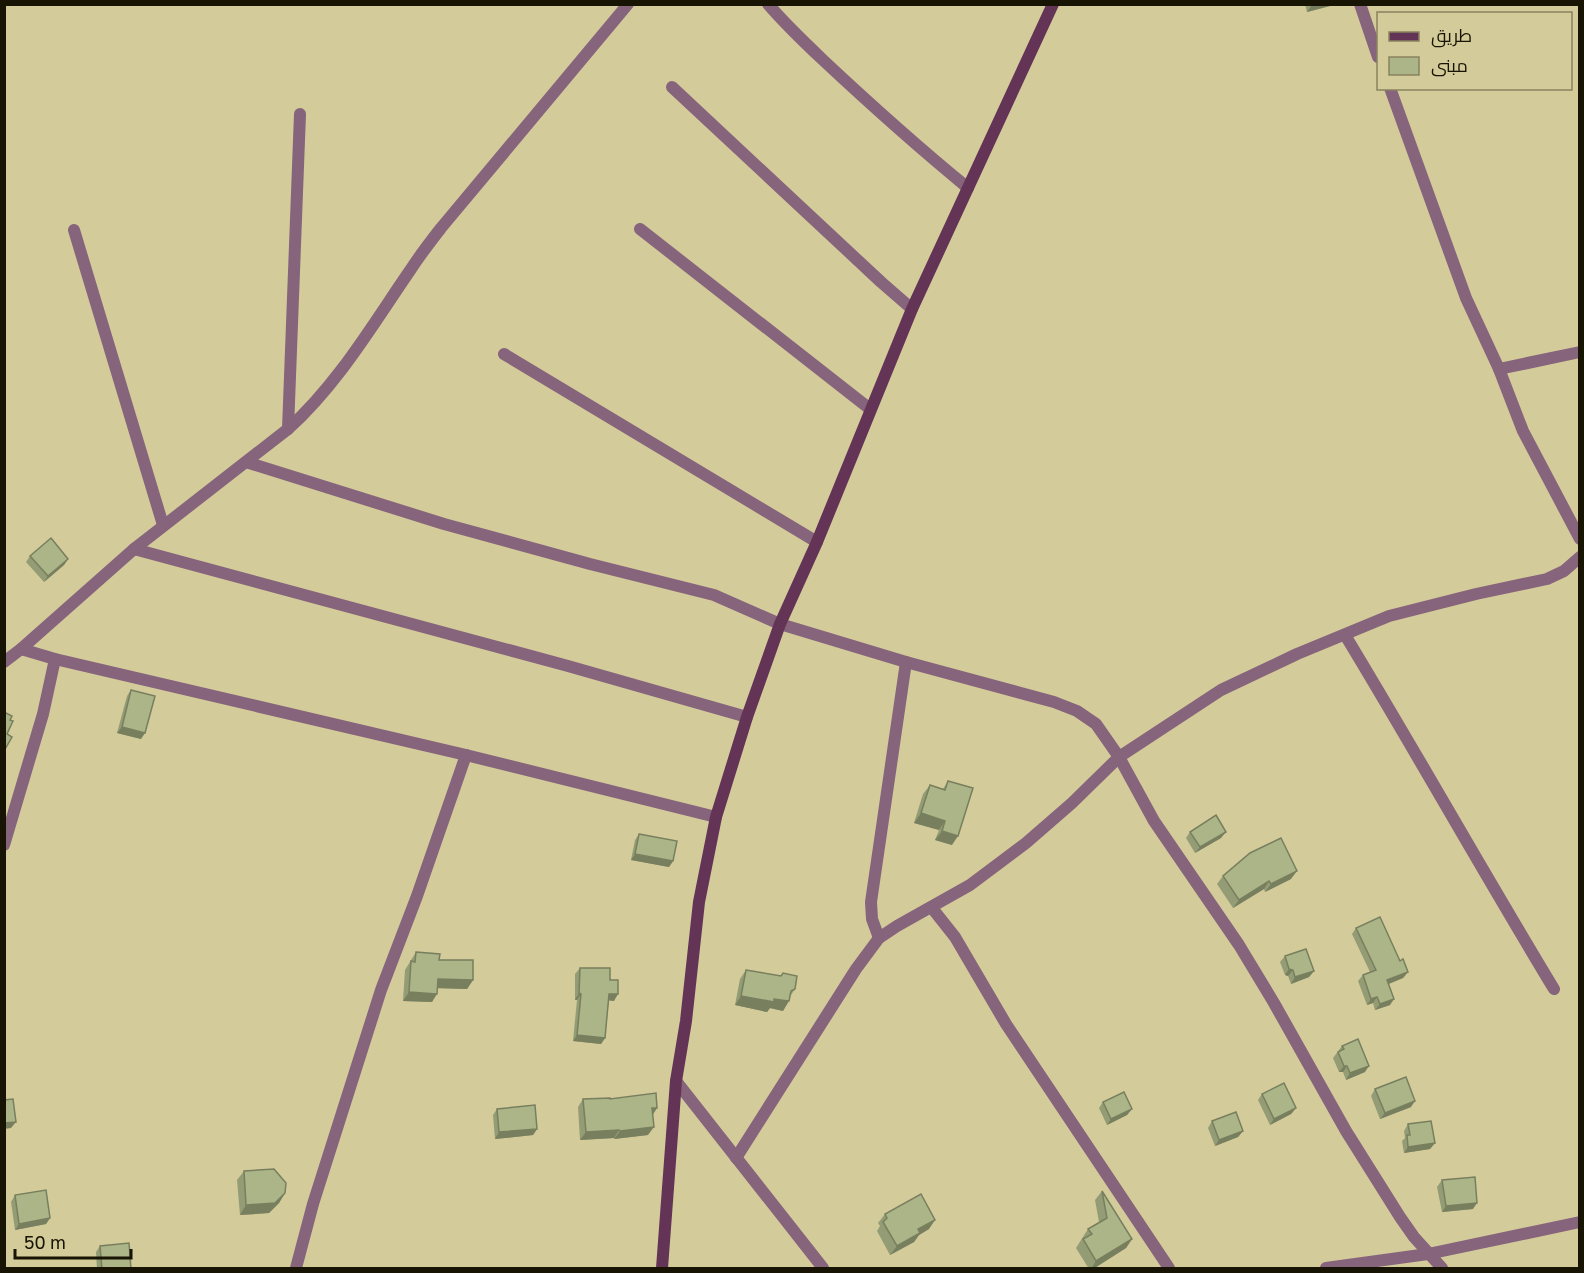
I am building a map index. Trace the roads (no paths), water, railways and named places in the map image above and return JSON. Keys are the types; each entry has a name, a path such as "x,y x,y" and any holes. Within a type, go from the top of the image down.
{"street":[{"path":"4,662 21,650 163,525 308,412 353,353 412,266 441,228 628,4"},
{"path":"768,4 840,76 968,188"},
{"path":"662,1269 676,1081 686,1021 699,902 716,817 747,717 780,624 912,309 1053,4"},
{"path":"1360,4 1377,54"},
{"path":"672,87 880,282 912,309"},
{"path":"1391,90 1466,298 1523,430 1580,539"},
{"path":"288,429 300,114"},
{"path":"640,229 870,410"},
{"path":"74,230 163,525"},
{"path":"1498,369 1580,352"},
{"path":"504,354 816,542"},
{"path":"246,462 444,524 714,595 780,624 906,662 1054,702 1077,711 1096,724 1119,757 1154,821 1239,945 1351,1139 1400,1217 1442,1269"},
{"path":"134,549 568,666 747,717"},
{"path":"736,1158 856,969 879,938 970,885 1026,843 1072,803 1119,757 1221,690 1297,654 1389,616 1430,604 1547,579 1564,571 1580,557"},
{"path":"1345,634 1554,988"},
{"path":"21,650 466,755 716,817"},
{"path":"4,845 43,714 55,659"},
{"path":"879,938 872,919 871,902 906,662"},
{"path":"296,1269 313,1204 381,990 417,896 466,755"},
{"path":"932,908 955,937 1006,1024 1169,1269"},
{"path":"676,1081 823,1269"},
{"path":"1326,1269 1428,1254 1580,1222"}]}
